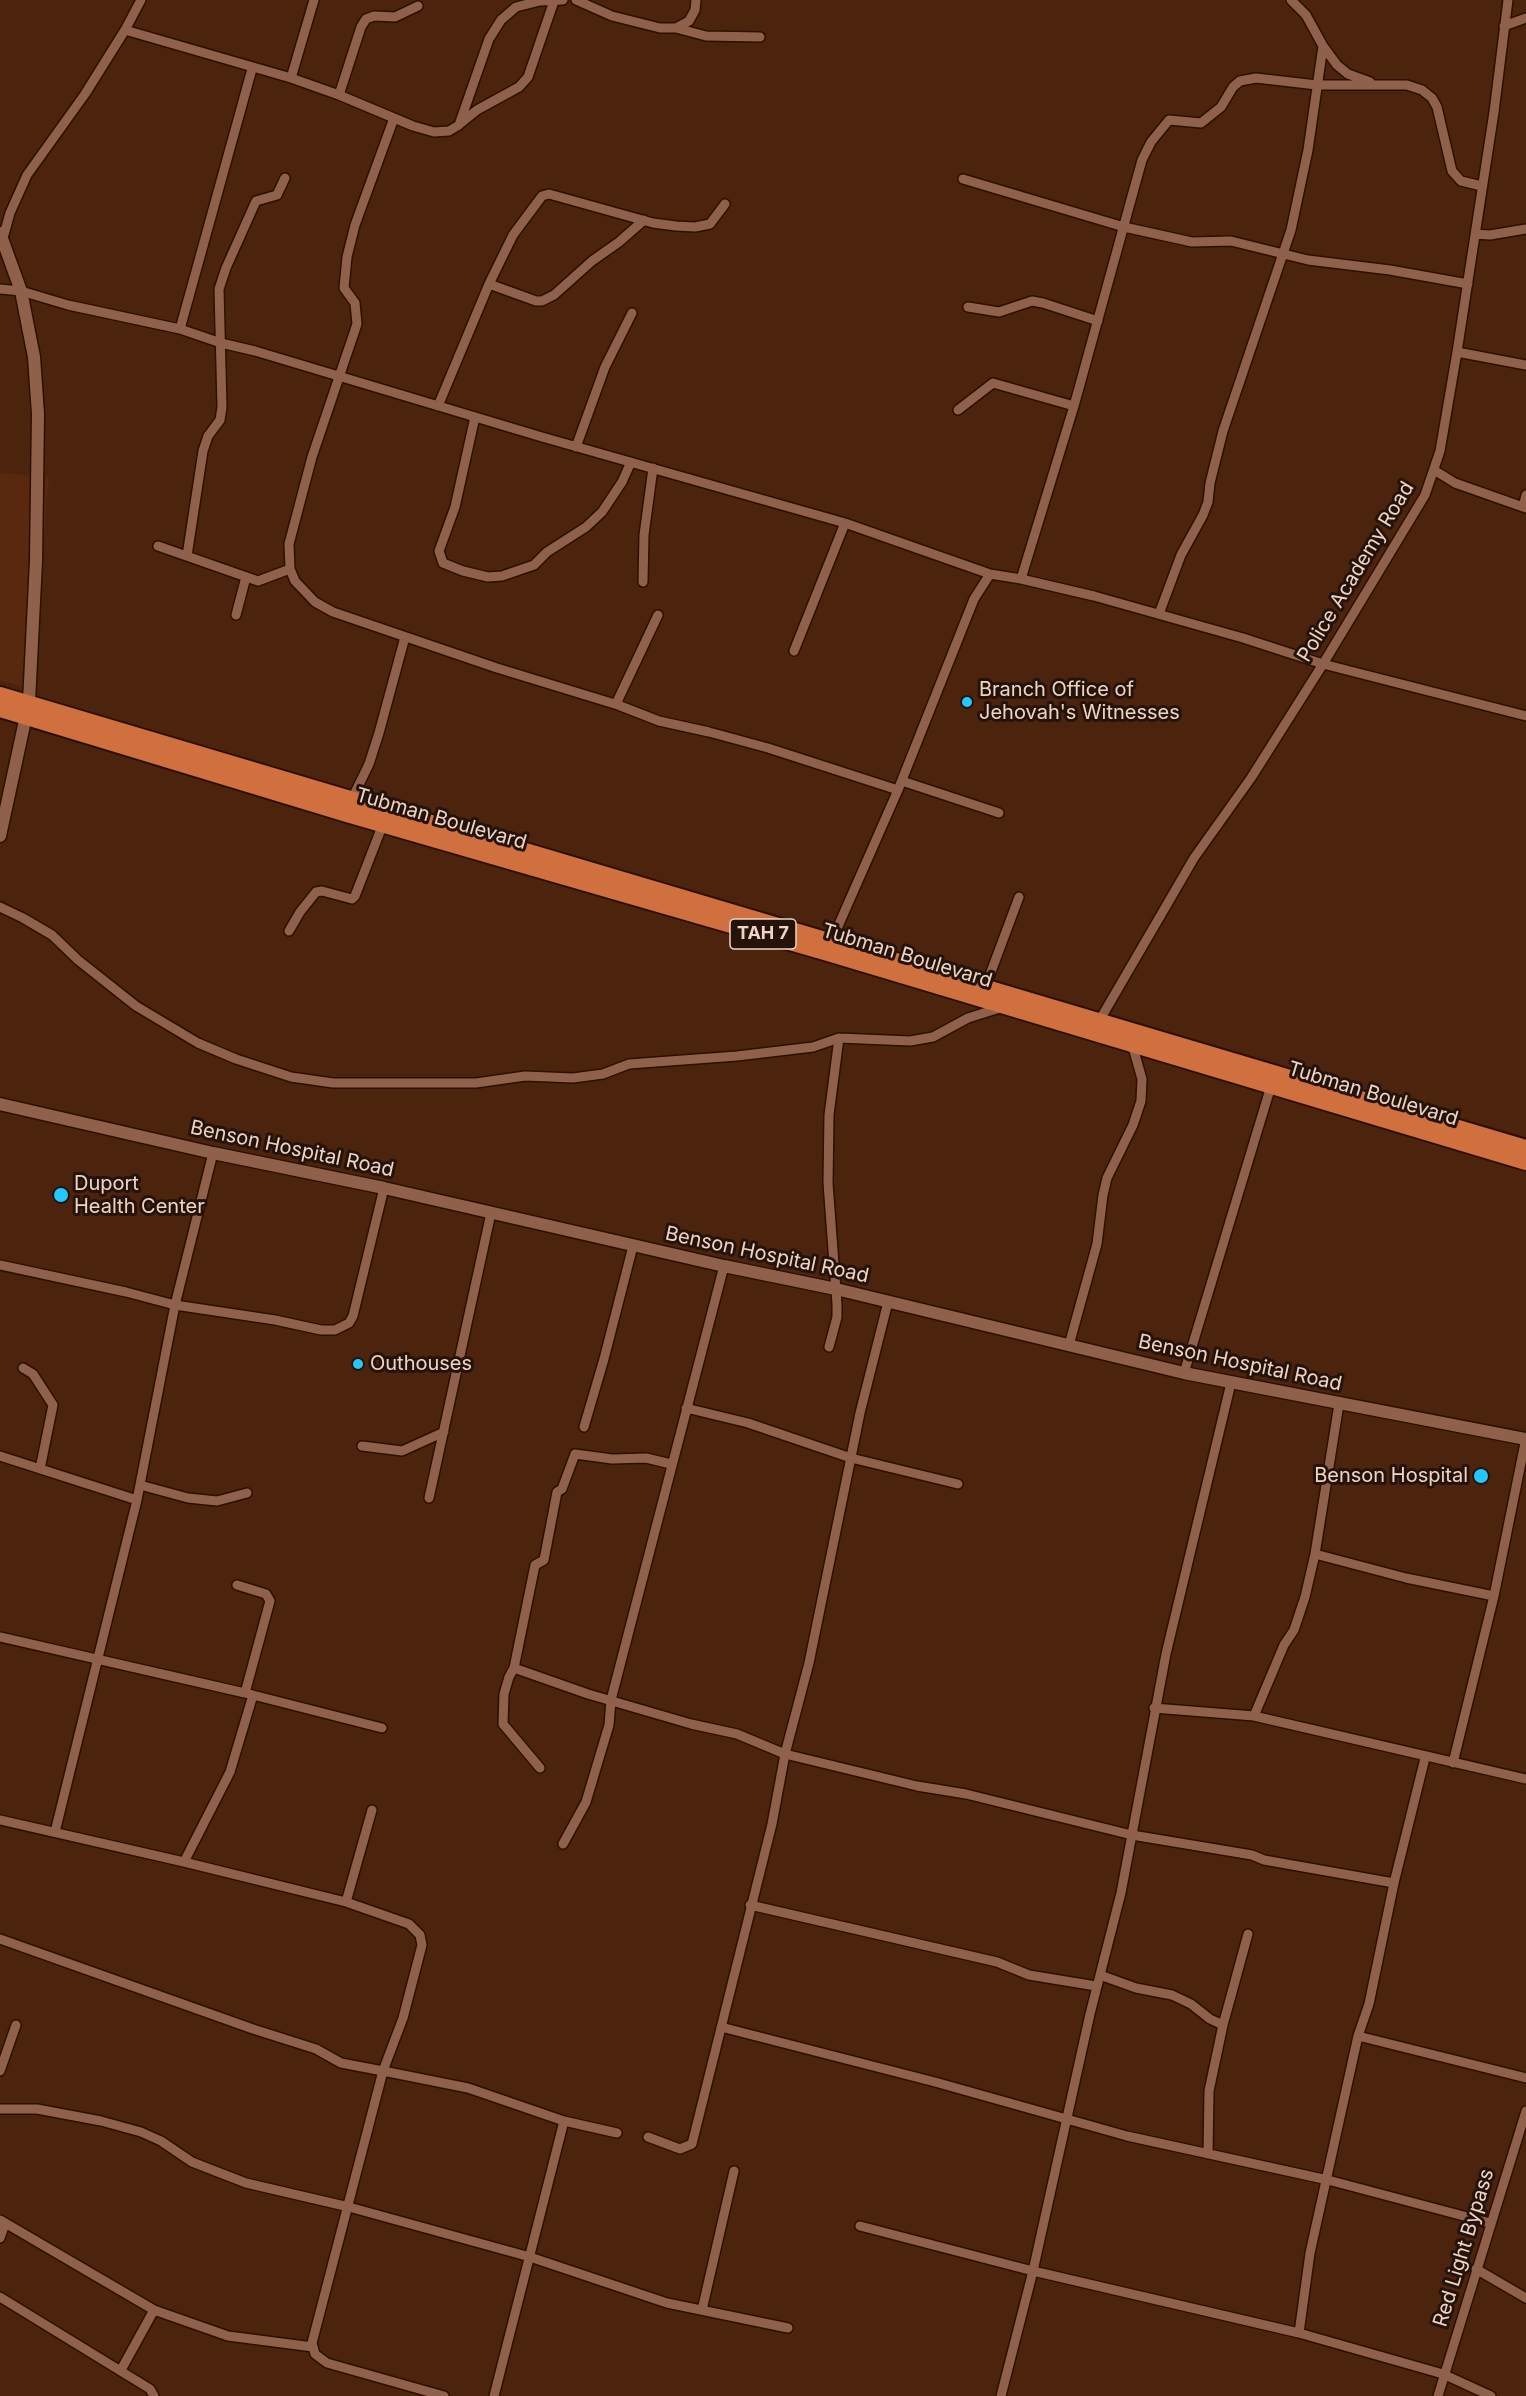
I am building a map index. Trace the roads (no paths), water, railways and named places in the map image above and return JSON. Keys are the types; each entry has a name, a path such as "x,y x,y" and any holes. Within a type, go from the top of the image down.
{"highway":[{"name":"Tubman Boulevard","path":"0,695 27,709 383,824 828,953 1003,1007 1096,1027 1526,1148"},
{"name":"Tubman Boulevard","path":"0,709 27,709 832,940 985,988 1096,1027 1132,1044 1526,1162"}],"street":[{"path":"0,836 27,709 36,561 38,414 34,357 21,291 2,236 27,175 66,123 125,30 141,0"},
{"path":"291,78 314,0"},
{"path":"125,30 252,69 291,78 434,132 449,131 459,125 477,110 519,87 528,77 558,0 540,1 516,7 501,20 489,39 459,125"},
{"path":"576,0 634,23 660,28 676,28 706,36 760,37"},
{"path":"676,28 693,16 696,0"},
{"path":"1291,0 1306,15 1323,46 1337,65 1348,74 1384,85"},
{"name":"Police Academy Road","path":"1096,1027 1194,858 1251,778 1425,495 1440,451 1457,352 1494,112 1508,0"},
{"path":"339,95 361,27 366,19 374,16 395,17 418,6"},
{"path":"1504,26 1526,18"},
{"path":"1159,614 1181,555 1198,526 1208,502 1210,483 1223,431 1291,230 1308,150 1323,46"},
{"path":"180,329 252,69"},
{"path":"1021,579 1074,406 1142,160 1151,142 1169,120 1201,123 1221,106 1233,87 1240,81 1256,78 1317,85 1407,85 1422,90 1432,98 1441,116 1452,171 1461,181 1482,186"},
{"path":"394,118 355,225 347,257 343,282 344,288 355,303 357,324 312,458 289,544 290,568 295,581 315,602 333,612 616,704 659,721 738,740 999,813"},
{"path":"187,556 203,451 208,436 220,420 221,414 219,289 256,201 277,195 285,178"},
{"path":"963,179 1124,227 1192,242 1231,241 1308,260 1390,270 1468,284"},
{"path":"438,406 489,284 513,235 542,196 549,194 644,220 676,226 710,224 725,204"},
{"path":"489,284 536,302 542,301 554,296 592,261 620,243 644,220"},
{"path":"1475,234 1490,235 1526,229"},
{"path":"0,289 21,291 68,305 180,329 576,447 845,523 990,574 1094,596 1323,664 1526,716"},
{"path":"968,307 999,312 1032,301 1098,321"},
{"path":"576,447 605,367 632,313"},
{"path":"1457,352 1526,365"},
{"path":"958,410 993,383 1074,406"},
{"path":"475,417 454,507 439,551 443,563 463,571 488,577 502,576 534,565 547,552 586,527 602,512 622,482 631,462"},
{"path":"643,582 644,535 653,468"},
{"path":"1434,470 1455,483 1524,507 1526,495"},
{"path":"794,651 845,523"},
{"path":"158,546 246,577 262,580 290,568"},
{"path":"832,940 900,786 974,598 990,574"},
{"path":"236,615 246,577"},
{"path":"616,704 658,615"},
{"path":"351,801 369,764 380,733 405,637"},
{"path":"289,931 316,892 322,891 352,899 355,896 383,824"},
{"path":"985,988 1019,897"},
{"path":"0,907 51,935 78,960 136,1006 198,1043 236,1059 291,1077 333,1083 476,1083 525,1076 573,1078 603,1074 629,1064 736,1056 813,1047 839,1038 910,1041 933,1037 968,1018 1003,1007"},
{"path":"828,1347 837,1317 828,1183 829,1115 839,1038"},
{"path":"1069,1345 1097,1244 1107,1178 1130,1134 1141,1101 1142,1079 1132,1044"},
{"path":"1184,1373 1271,1086"},
{"name":"Benson Hospital Road","path":"0,1104 213,1153 384,1188 633,1246 836,1289 1184,1373 1526,1438"},
{"path":"55,1832 137,1500 175,1305 213,1153"},
{"path":"0,1265 175,1305 275,1320 321,1330 343,1328 353,1316 384,1188"},
{"path":"429,1498 490,1213"},
{"path":"584,1427 633,1246"},
{"path":"563,1844 586,1802 597,1770 609,1725 611,1700 724,1266"},
{"path":"648,2137 680,2149 692,2144 771,1824 785,1754 809,1663 851,1458 888,1302"},
{"path":"23,1368 33,1374 53,1405 40,1469"},
{"path":"1000,2396 1033,2271 1096,1986 1121,1893 1154,1708 1231,1383"},
{"path":"1254,1716 1284,1645 1294,1630 1305,1597 1315,1554 1339,1404"},
{"path":"686,1408 748,1423 851,1458 958,1484"},
{"path":"362,1446 402,1451 444,1432"},
{"path":"1452,1763 1494,1596 1526,1438"},
{"path":"540,1768 503,1724 504,1694 514,1668 535,1565 544,1560 557,1492 562,1489 575,1454 612,1460 646,1458 671,1464"},
{"path":"0,1456 137,1500"},
{"path":"140,1485 188,1498 217,1501 247,1493"},
{"path":"1315,1554 1406,1578 1494,1596"},
{"path":"183,1862 230,1772 270,1601 266,1594 237,1585"},
{"path":"0,1637 249,1694 382,1728"},
{"path":"514,1668 588,1694 691,1724 737,1734 785,1754 917,1786 966,1794 1132,1835 1252,1855 1264,1860 1394,1883"},
{"path":"1154,1708 1254,1716 1425,1758 1526,1779"},
{"path":"1299,2333 1311,2253 1358,2036 1369,2004 1394,1883 1425,1758"},
{"path":"346,1902 372,1810"},
{"path":"0,1820 346,1902 409,1924 420,1935 422,1945 403,2018 382,2071 349,2207 312,2343 313,2347 228,2336 154,2310 3,2222 0,2238"},
{"path":"750,1905 997,1962 1029,1976 1096,1986"},
{"path":"1208,2154 1209,2091 1223,2025 1248,1934"},
{"path":"0,1939 242,2026 316,2049 341,2063 468,2088 564,2121 617,2133"},
{"path":"1100,1975 1136,1988 1172,1995 1191,2004 1210,2019 1223,2025"},
{"path":"0,2071 16,2025"},
{"path":"721,2027 935,2082 1127,2136 1328,2180 1490,2223"},
{"path":"1358,2036 1526,2078"},
{"path":"0,2109 37,2109 101,2121 161,2141 192,2162 246,2183 349,2207 530,2257 667,2303 788,2328"},
{"name":"Red Light Bypass","path":"1438,2396 1526,2111"},
{"path":"494,2396 564,2121"},
{"path":"702,2310 734,2172"},
{"path":"860,2226 1033,2271 1299,2333 1443,2374 1491,2396"},
{"path":"1476,2269 1526,2298"},
{"path":"0,2297 121,2370 150,2390 154,2396"},
{"path":"121,2370 154,2310"},
{"path":"312,2343 315,2354 327,2363 444,2396"}],"place":[{"name":"Branch Office of Jehovah's Witnesses","path":"967,702"},
{"name":"Duport Health Center","path":"61,1195"},
{"name":"Outhouses","path":"358,1364"},
{"name":"Benson Hospital","path":"1481,1476"}]}
